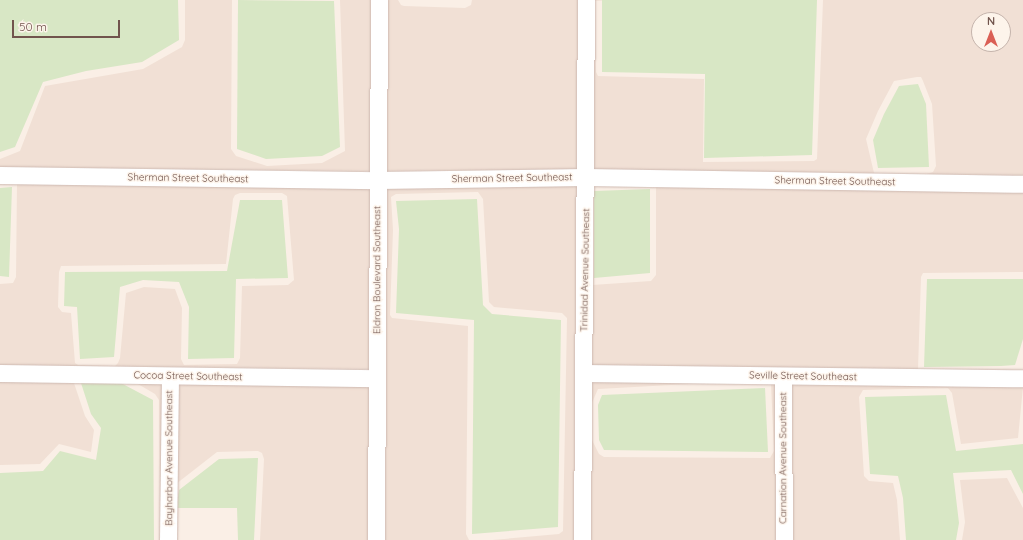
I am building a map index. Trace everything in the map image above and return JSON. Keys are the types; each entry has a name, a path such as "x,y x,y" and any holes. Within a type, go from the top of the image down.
{"street":[{"name":"Eldron Boulevard Southeast","path":"376,540 379,0"},
{"name":"Trinidad Avenue Southeast","path":"582,540 586,178 586,0"},
{"name":"Sherman Street Southeast","path":"0,175 378,180 586,178 1023,184"},
{"name":"Cocoa Street Southeast","path":"0,373 377,378"},
{"name":"Seville Street Southeast","path":"584,373 1023,378"},
{"name":"Bayharbor Avenue Southeast","path":"168,540 170,376"},
{"name":"Carnation Avenue Southeast","path":"783,376 784,540"}],"shaded area":[{"path":"185,0 232,0 231,149 236,156 267,166 322,163 345,151 340,0 372,0 370,171 0,167 0,159 20,151 45,86 143,69 182,47 185,40"},
{"path":"386,0 398,0 401,5 404,6 465,8 471,5 472,0 579,0 578,169 385,171"},
{"path":"594,0 596,72 598,76 704,79 703,162 814,161 817,159 823,0 1023,0 1023,175 927,174 933,172 936,166 932,104 921,77 894,81 878,111 866,139 874,173 593,169"},
{"path":"17,184 370,188 369,369 0,365 0,284 13,283 16,277","holes":["240,193 282,193 287,196 294,280 288,285 242,286 240,358 237,364 184,365 181,359 182,308 175,289 144,287 126,293 120,358 118,363 115,366 78,365 75,363 71,313 62,312 58,307 59,272 61,266 226,264 233,199 235,195"]},
{"path":"578,186 575,540 492,540 559,534 563,531 567,318 562,313 494,307 489,302 483,199 478,192 396,194 391,197 393,230 390,315 392,318 468,326 466,534 469,540 383,540 385,188"},
{"path":"656,187 1023,192 1023,272 923,273 921,277 918,369 591,365 592,285 651,281 656,275"},
{"path":"0,382 74,383 85,416 94,430 91,452 59,444 40,464 0,465"},
{"path":"591,382 708,383 598,389 591,405 592,440 599,454 604,457 770,458 774,451 771,384 776,384 776,540 590,540"},
{"path":"138,384 162,384 160,540 159,400 155,394"},
{"path":"177,384 369,386 368,540 260,540 264,459 262,453 258,451 217,452 176,484"},
{"path":"791,385 1023,387 1018,438 961,444 952,393 948,388 863,390 859,397 864,476 869,481 893,483 897,500 900,540 791,540"},
{"path":"1007,478 1023,508 1023,540 962,540 965,522 960,480"}],"green space":[{"path":"0,0 178,0 179,40 142,62 86,71 43,82 15,147 0,152"},
{"path":"238,0 334,1 340,147 322,156 266,159 237,149"},
{"path":"602,0 817,0 812,155 704,158 705,74 602,72"},
{"path":"918,84 926,104 929,167 878,168 873,140 884,114 899,86"},
{"path":"12,187 9,277 0,276 0,188"},
{"path":"650,189 650,273 594,278 594,191"},
{"path":"477,199 483,305 492,314 561,320 558,527 472,534 474,320 396,313 399,229 396,201"},
{"path":"240,200 282,200 288,278 236,279 234,358 188,359 189,307 179,282 143,280 120,287 114,357 80,359 77,307 64,306 65,272 227,271"},
{"path":"927,279 1023,279 1023,339 1015,365 924,367"},
{"path":"119,382 153,400 154,540 0,540 0,473 43,471 60,451 96,460 101,428 91,414 81,383"},
{"path":"765,388 768,452 604,450 599,440 598,405 602,395"},
{"path":"946,395 956,451 1023,444 1023,494 1011,470 953,473 959,523 956,540 906,540 903,498 898,476 870,474 865,397"},
{"path":"258,458 254,540 238,540 237,508 176,508 179,490 219,459"}]}
